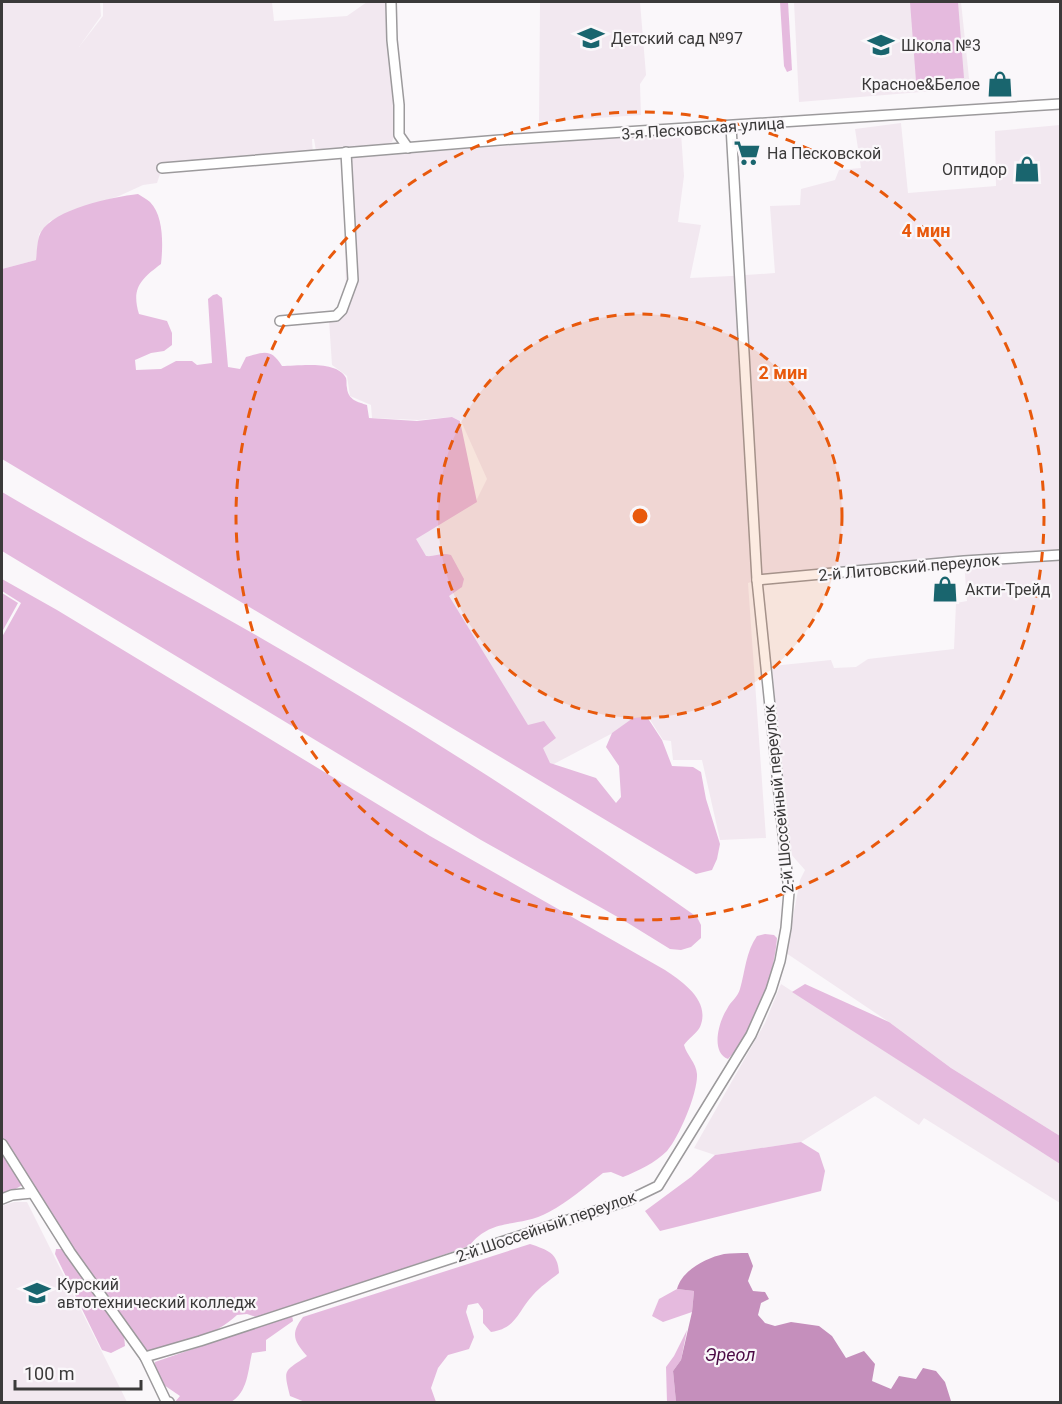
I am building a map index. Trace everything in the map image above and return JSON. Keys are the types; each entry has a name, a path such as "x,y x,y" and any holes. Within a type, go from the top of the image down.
{"street":[{"path":"391,2 392,40 399,105 399,135 408,148"},
{"name":"3-я Песковская улица","path":"162,168 511,139 1060,104"},
{"name":"2-й Шоссейный переулок","path":"145,1357 189,1345 618,1203 658,1186 750,1035 771,990 780,961 789,892 757,580 730,126"},
{"path":"280,321 336,316 342,310 354,280 346,152"},
{"name":"2-й Литовский переулок","path":"757,580 964,561 1060,555"},
{"path":"2,1144 70,1252 145,1357 166,1401 169,1402"},
{"path":"2,1199 12,1195 32,1193"}],"shaded area":[{"path":"2,2 100,2 101,16 79,47 103,16 103,2 272,2 274,21 347,16 367,2 387,2 395,134 392,142 386,145 316,151 314,139 312,139 313,155 162,168 157,183 143,185 50,221 39,234 36,260 2,269"},
{"name":"Детский сад №97","path":"540,2 640,2 646,75 640,84 641,115 539,122"},
{"path":"780,2 788,2 792,70 787,72 784,66"},
{"name":"Школа №3","path":"794,2 961,2 970,88 799,102"},
{"path":"910,2 958,2 964,78 916,81"},
{"path":"901,123 908,193 996,186 995,131 1060,125 1060,1136 951,1068 889,1022 786,953 800,880 805,870 789,852 772,666 831,660 834,668 856,667 868,659 954,649 956,603 967,601 964,561 757,580 748,583 766,838 720,840 702,760 673,760 671,741 663,740 647,715 550,766 408,538 476,501 487,479 461,421 452,417 418,420 372,418 371,405 350,396 347,376 332,365 329,320 346,297 344,158 681,133 684,176 678,222 701,225 690,278 731,276 775,273 770,206 800,205 801,189 835,180 839,170 861,168 855,129"},
{"path":"138,194 155,208 162,231 161,264 148,274 137,291 139,314 167,321 172,333 172,345 164,351 151,353 135,360 136,370 161,369 176,361 192,361 197,365 212,363 208,299 217,294 222,298 228,367 240,369 246,357 262,353 271,354 282,366 326,366 341,372 346,378 349,395 354,400 367,405 369,418 417,421 452,417 460,421 477,502 416,539 426,556 451,555 464,579 462,587 449,596 528,725 544,721 556,738 543,748 550,763 596,778 616,803 621,797 619,766 606,747 612,733 633,718 647,717 662,740 672,766 693,767 701,772 706,799 720,844 712,870 696,874 2,459 2,269 36,260 41,232 58,217 99,201"},
{"path":"2,492 311,667 479,770 589,842 697,917 701,925 701,938 691,947 681,950 670,949 481,840 2,551"},
{"path":"2,579 430,836 665,970 687,986 699,1001 702,1009 700,1027 684,1045 697,1074 687,1114 667,1151 646,1166 623,1177 611,1172 603,1173 549,1212 487,1230 469,1246 270,1314 256,1317 247,1314 237,1315 207,1335 182,1345 146,1351 73,1252 2,1138 2,637 21,603 2,591"},
{"path":"2,593 18,603 2,632"},
{"path":"774,935 777,938 767,985 746,1035 728,1059 719,1050 719,1028 728,1006 739,992 753,942 757,936"},
{"path":"781,984 1060,1164 1060,1203 924,1118 919,1125 875,1096 801,1142 715,1155 694,1148 765,1023"},
{"path":"805,984 889,1022 951,1068 1060,1136 1060,1164 792,992"},
{"path":"801,1142 819,1153 825,1171 821,1191 660,1231 645,1211 691,1177 715,1155"},
{"path":"2,1148 24,1184 7,1194 2,1194"},
{"name":"Курский автотехнический колледж","path":"14,1202 27,1202 127,1402 2,1402 2,1206"},
{"path":"530,1244 551,1253 557,1261 559,1273 536,1292 511,1323 499,1330 491,1332 483,1323 483,1310 478,1303 468,1305 466,1312 474,1337 469,1349 448,1355 438,1368 431,1388 436,1402 305,1402 290,1396 286,1380 287,1372 307,1356 295,1337 296,1328 303,1317"},
{"path":"56,1249 63,1249 124,1336 125,1346 111,1353 102,1350 55,1254"},
{"path":"677,1289 694,1291 692,1312 663,1322 652,1316 659,1299"},
{"path":"292,1315 293,1321 266,1340 266,1351 252,1353 244,1387 237,1398 231,1402 175,1402 180,1396 161,1383 154,1367 155,1362"},
{"path":"687,1330 681,1360 673,1371 676,1402 667,1402 666,1367"}],"water":[{"name":"Эреол","path":"748,1253 753,1266 748,1281 753,1291 765,1292 769,1299 761,1303 758,1315 765,1323 775,1326 791,1322 819,1326 832,1336 846,1358 864,1351 875,1364 872,1381 891,1389 899,1376 916,1379 923,1368 936,1371 945,1382 951,1401 676,1402 673,1371 681,1360 692,1312 694,1291 677,1289 680,1282 689,1271 710,1258 724,1254"}],"place":[{"name":"Детский сад №97","path":"591,38"},
{"name":"Школа №3","path":"881,45"},
{"name":"Красное&Белое","path":"1000,84"},
{"name":"На Песковской","path":"747,153"},
{"name":"Оптидор","path":"1027,169"},
{"name":"Акти-Трейд","path":"945,589"},
{"name":"Курский автотехнический колледж","path":"37,1293"}]}
